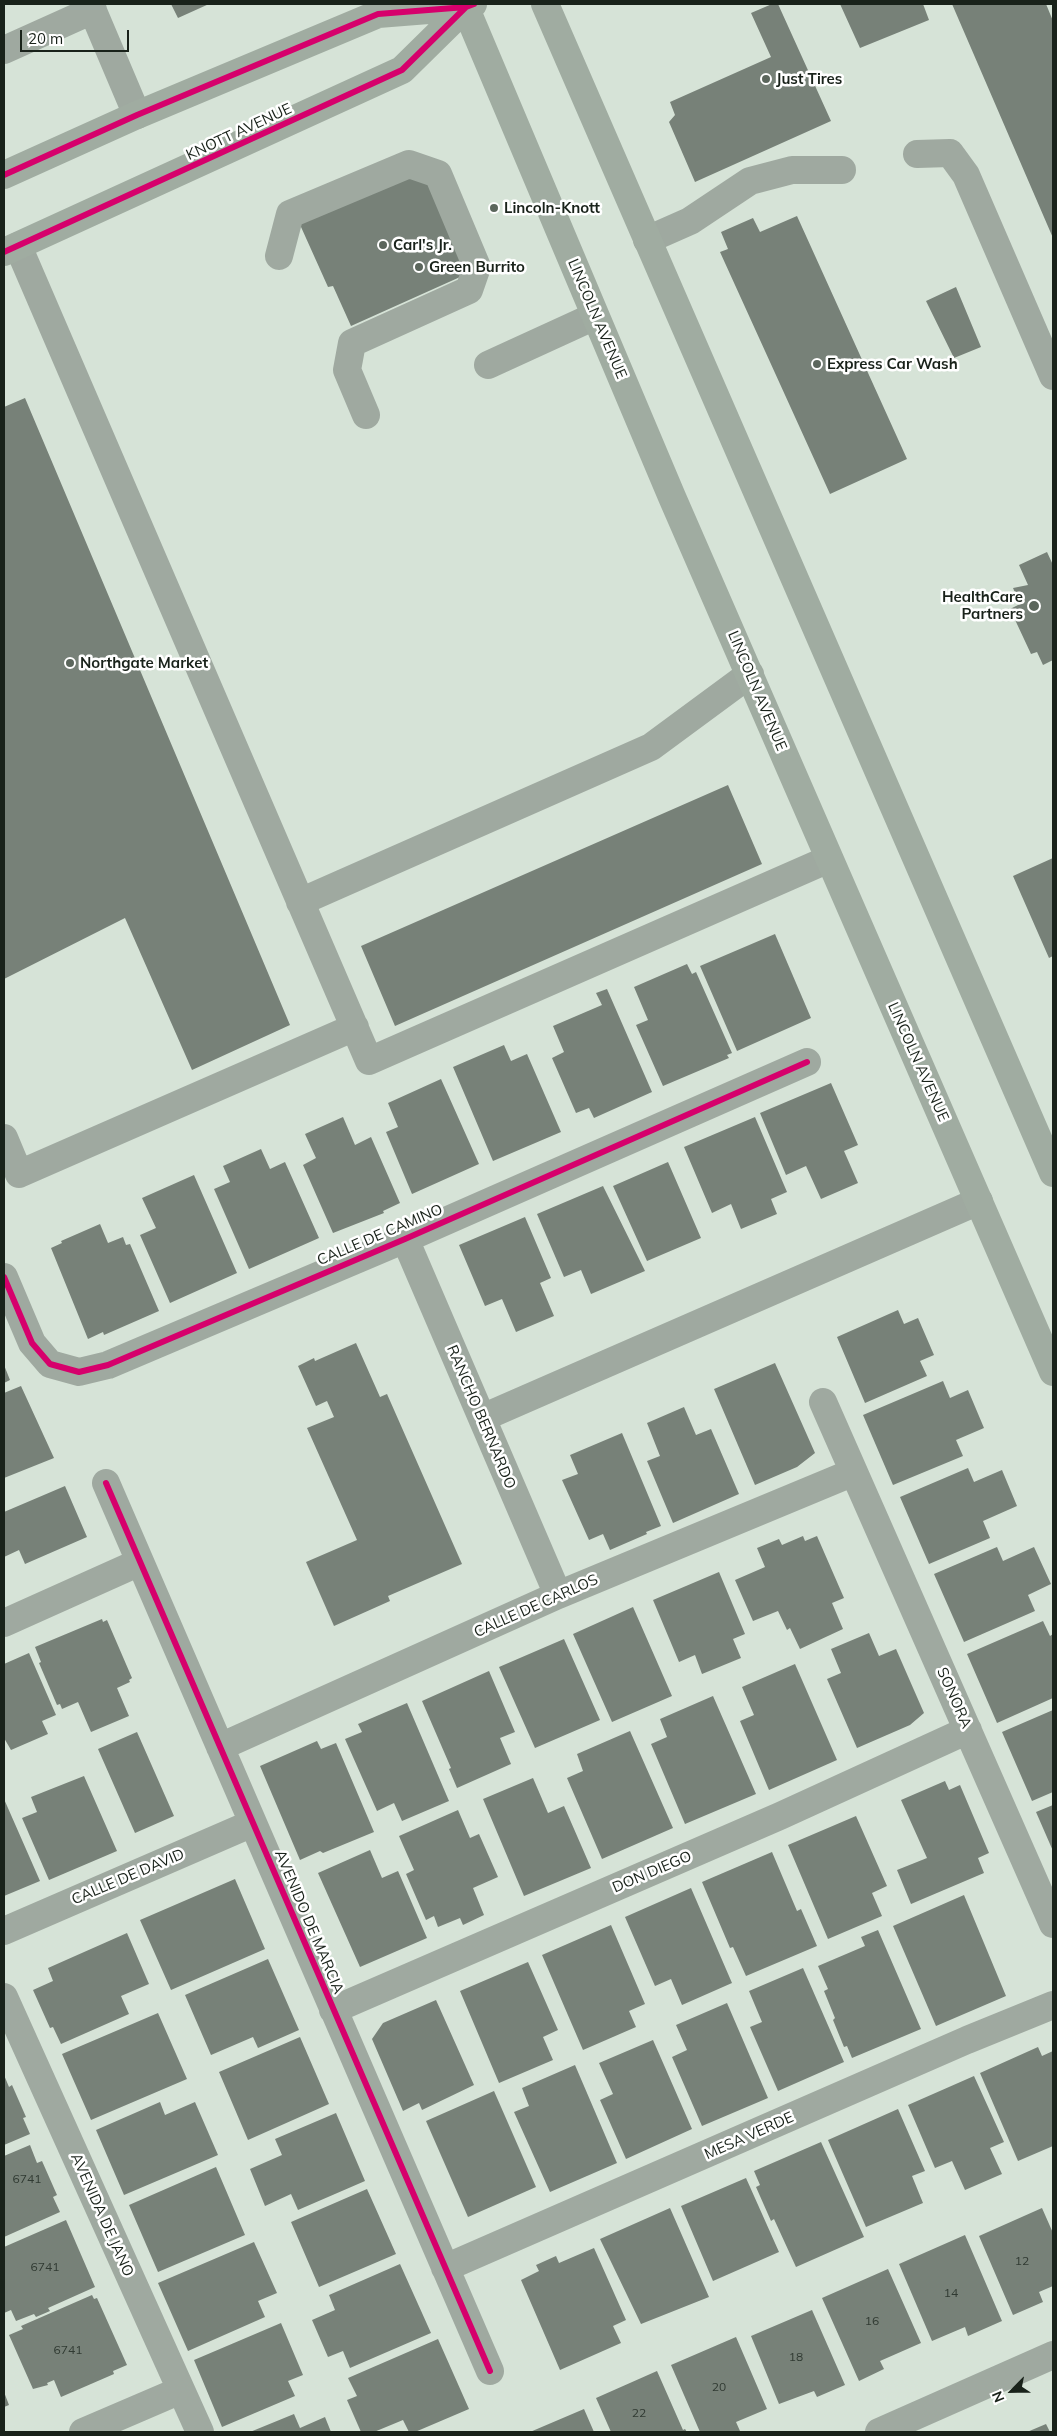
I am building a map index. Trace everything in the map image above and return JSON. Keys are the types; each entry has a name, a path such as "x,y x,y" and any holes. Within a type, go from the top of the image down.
{"main road":[{"path":"545,4 1053,1173"},
{"path":"4,175 137,115 378,14 468,5"},
{"name":"KNOTT AVENUE","path":"11,249 402,70 468,5"},
{"name":"LINCOLN AVENUE","path":"468,5 672,497 1053,1372"}],"street":[{"path":"4,50 92,7 137,115"},
{"path":"917,154 950,153 966,175 1053,376"},
{"path":"279,256 290,214 408,164 438,174 477,267 469,290 352,342 347,370 366,415"},
{"path":"647,240 690,221 750,181 792,170 842,170"},
{"path":"11,249 369,1061 828,859"},
{"path":"488,365 596,316"},
{"path":"300,902 651,747 750,674"},
{"path":"4,1138 19,1174 355,1027"},
{"name":"CALLE DE CAMINO","path":"4,1277 32,1343 50,1364 79,1372 108,1365 404,1239 807,1062"},
{"path":"482,1418 979,1201"},
{"name":"RANCHO BERNARDO","path":"404,1239 558,1595"},
{"name":"SONORA","path":"822,1402 1053,1924"},
{"name":"CALLE DE CARLOS","path":"220,1747 558,1595 854,1472"},
{"name":"AVENIDO DE MARCIA","path":"106,1483 490,2371"},
{"path":"4,1622 140,1562"},
{"name":"DON DIEGO","path":"333,2010 780,1816 968,1730"},
{"name":"CALLE DE DAVID","path":"4,1931 253,1824"},
{"name":"AVENIDA DE JANO","path":"4,1997 200,2432"},
{"name":"MESA VERDE","path":"445,2268 967,2040 1053,2005"},
{"path":"879,2432 1053,2356"},
{"path":"83,2432 181,2390"}],"building":[{"path":"171,4 209,4 178,18"},
{"name":"Just Tires","path":"772,4 778,4 831,121 695,182 669,122 675,115 670,102 771,57 751,13"},
{"path":"840,4 923,4 929,20 860,48"},
{"path":"952,4 1046,4 1053,21 1053,238"},
{"name":"Carl's Jr.","path":"410,170 426,173 469,273 351,326 333,286 328,287 297,218"},
{"name":"Express Car Wash","path":"797,216 907,459 830,494 720,252 728,249 721,232 753,218 760,232"},
{"path":"956,287 981,347 954,358 926,301"},
{"name":"Northgate Market","path":"25,398 290,1025 192,1070 125,918 4,979 4,407"},
{"name":"HealthCare Partners","path":"1047,552 1053,565 1053,660 1043,665 1037,652 1031,654 1010,609 1020,604 1013,588 1028,585 1019,565"},
{"path":"728,785 762,864 395,1026 361,946"},
{"path":"1053,858 1053,956 1049,958 1013,876"},
{"path":"775,934 811,1018 737,1051 700,966"},
{"path":"687,964 692,974 696,972 732,1053 727,1055 729,1058 663,1086 636,1025 648,1020 634,987"},
{"path":"607,989 652,1092 594,1118 589,1108 576,1113 552,1058 564,1052 553,1026 602,1005 596,993"},
{"path":"504,1045 511,1061 527,1054 561,1132 493,1161 453,1067"},
{"path":"441,1079 479,1164 412,1194 386,1132 398,1127 388,1103"},
{"path":"831,1083 858,1145 844,1151 858,1183 821,1199 806,1166 786,1175 760,1113"},
{"path":"343,1117 355,1145 371,1137 400,1203 383,1211 384,1213 333,1233 303,1165 316,1158 305,1134"},
{"path":"755,1117 787,1192 771,1199 777,1214 741,1229 731,1204 712,1213 684,1147"},
{"path":"261,1149 270,1169 285,1162 319,1238 249,1269 214,1189 230,1182 223,1166"},
{"path":"668,1162 701,1238 647,1261 613,1186"},
{"path":"194,1175 237,1273 170,1303 140,1235 156,1228 142,1198"},
{"path":"603,1186 645,1271 591,1294 581,1270 564,1277 537,1214"},
{"path":"525,1217 551,1278 540,1283 554,1316 516,1332 502,1299 485,1306 459,1245"},
{"path":"100,1224 108,1243 123,1237 126,1245 130,1244 159,1311 104,1335 103,1332 88,1339 51,1248 62,1243 61,1241"},
{"path":"898,1310 904,1324 918,1318 934,1355 920,1361 927,1376 865,1403 837,1337"},
{"path":"356,1343 380,1397 387,1394 462,1564 388,1596 390,1601 334,1626 306,1562 357,1540 307,1428 334,1417 327,1401 316,1406 298,1366 314,1358 315,1361"},
{"path":"775,1363 815,1453 797,1467 755,1485 714,1389"},
{"path":"4,1365 10,1380 4,1383"},
{"path":"943,1381 950,1398 968,1390 984,1428 956,1440 963,1456 893,1485 863,1415"},
{"path":"21,1386 54,1458 4,1478 4,1393"},
{"path":"684,1407 696,1435 711,1429 739,1494 673,1523 647,1461 660,1456 647,1423"},
{"path":"622,1433 661,1526 610,1550 603,1534 589,1540 562,1480 578,1474 570,1455"},
{"path":"968,1468 974,1482 1002,1470 1017,1506 983,1521 990,1538 929,1564 900,1497"},
{"path":"65,1486 87,1537 25,1564 19,1550 4,1557 4,1512"},
{"path":"803,1536 805,1541 817,1536 844,1598 832,1603 843,1629 800,1649 790,1628 787,1630 778,1611 753,1621 735,1580 765,1567 757,1548 779,1539 782,1545"},
{"path":"997,1547 1003,1561 1034,1547 1051,1584 1028,1595 1035,1611 964,1642 934,1574"},
{"path":"719,1572 745,1634 733,1639 741,1658 702,1674 695,1655 679,1662 653,1600"},
{"path":"633,1607 672,1696 612,1722 573,1634"},
{"path":"102,1619 103,1622 107,1620 132,1678 129,1680 130,1682 117,1688 129,1716 91,1732 78,1702 62,1709 60,1704 57,1705 39,1663 41,1662 35,1647"},
{"path":"1043,1621 1050,1636 1053,1634 1053,1698 997,1723 967,1654"},
{"path":"869,1633 879,1656 896,1649 924,1713 910,1725 857,1748 827,1679 841,1673 831,1649"},
{"path":"564,1639 600,1720 535,1748 499,1667"},
{"path":"29,1653 56,1715 42,1721 48,1734 11,1750 4,1738 4,1664"},
{"path":"795,1664 837,1760 769,1790 740,1721 754,1715 742,1687"},
{"path":"489,1671 515,1732 500,1738 511,1764 457,1788 449,1769 451,1768 422,1701"},
{"path":"713,1696 756,1794 685,1824 651,1744 667,1737 660,1719"},
{"path":"407,1703 449,1801 402,1821 394,1803 377,1811 345,1739 362,1732 358,1724"},
{"path":"1053,1710 1053,1792 1032,1801 1002,1732"},
{"path":"630,1731 673,1828 602,1859 567,1778 583,1771 577,1754"},
{"path":"137,1732 174,1816 135,1833 98,1749"},
{"path":"317,1741 321,1749 336,1743 374,1832 323,1853 320,1851 300,1860 260,1766"},
{"path":"84,1776 117,1851 49,1880 22,1818 37,1812 31,1797"},
{"path":"533,1778 548,1813 564,1806 591,1868 524,1896 483,1799"},
{"path":"945,1781 949,1790 960,1785 989,1853 978,1858 984,1873 911,1904 897,1870 927,1858 901,1800"},
{"path":"4,1799 40,1881 4,1896"},
{"path":"1053,1805 1053,1851 1036,1812"},
{"path":"458,1810 470,1838 479,1834 498,1877 473,1888 484,1915 463,1925 460,1918 438,1927 434,1916 426,1920 406,1874 414,1870 399,1836"},
{"path":"856,1816 887,1886 872,1893 882,1916 828,1939 788,1845"},
{"path":"370,1850 382,1878 398,1871 427,1938 360,1967 318,1873"},
{"path":"772,1852 797,1911 801,1909 817,1946 746,1976 733,1947 730,1948 702,1882"},
{"path":"235,1879 265,1949 171,1990 140,1920"},
{"path":"691,1888 732,1983 682,2005 671,1979 655,1986 625,1917"},
{"path":"964,1895 1006,1996 936,2026 893,1926"},
{"path":"611,1925 645,2004 629,2011 636,2027 583,2050 542,1955"},
{"path":"878,1930 921,2029 852,2058 847,2046 844,2047 833,2020 835,2018 824,1991 828,1989 818,1966 865,1946 861,1937"},
{"path":"127,1933 149,1984 121,1996 129,2014 61,2044 53,2027 50,2028 33,1990 53,1981 48,1968"},
{"path":"268,1959 299,2030 258,2048 253,2037 211,2055 185,1995"},
{"path":"528,1962 558,2030 543,2037 553,2060 499,2083 460,1991"},
{"path":"803,1968 844,2062 778,2091 750,2027 762,2022 749,1991"},
{"path":"436,2000 474,2085 422,2110 419,2103 403,2111 372,2039 383,2023"},
{"path":"727,2003 768,2098 702,2126 672,2057 687,2050 676,2025"},
{"path":"158,2013 187,2079 91,2120 62,2054"},
{"path":"300,2037 329,2104 248,2140 219,2072"},
{"path":"653,2040 692,2129 626,2159 600,2100 613,2094 599,2063"},
{"path":"1038,2047 1042,2056 1053,2051 1053,2146 1018,2161 980,2073"},
{"path":"575,2065 617,2163 550,2192 514,2112 529,2106 522,2088"},
{"path":"4,2075 9,2087 12,2085 26,2117 23,2118 30,2134 4,2145"},
{"path":"974,2076 1004,2142 990,2148 1002,2174 965,2190 952,2161 935,2168 908,2105"},
{"path":"494,2091 536,2187 468,2217 426,2121"},
{"path":"160,2102 165,2115 195,2102 218,2155 124,2195 96,2130"},
{"path":"898,2109 925,2171 912,2176 923,2203 866,2227 828,2140"},
{"path":"336,2113 365,2181 298,2210 291,2194 265,2206 250,2169 282,2155 275,2139"},
{"path":"821,2142 864,2237 796,2267 774,2219 771,2221 756,2187 760,2185 754,2171"},
{"path":"30,2145 37,2163 42,2161 57,2195 53,2197 60,2212 4,2237 4,2156"},
{"path":"216,2167 245,2235 158,2272 129,2205"},
{"path":"746,2178 779,2252 713,2281 681,2206"},
{"path":"367,2189 396,2254 319,2287 291,2222"},
{"path":"670,2208 709,2297 641,2324 600,2239"},
{"path":"1042,2208 1053,2233 1053,2286 1039,2292 1043,2302 1013,2315 979,2236"},
{"path":"66,2220 95,2287 48,2308 50,2311 36,2317 34,2314 16,2321 11,2310 4,2313 4,2247"},
{"path":"965,2235 1002,2321 968,2336 965,2327 932,2341 899,2264"},
{"path":"254,2242 277,2293 258,2301 265,2317 188,2351 158,2283"},
{"path":"594,2248 626,2320 613,2326 621,2343 560,2370 521,2280 539,2271 536,2265 556,2256 559,2263"},
{"path":"400,2264 431,2333 350,2368 343,2351 328,2357 312,2320 335,2310 329,2295"},
{"path":"888,2269 921,2343 880,2361 884,2369 859,2381 822,2298"},
{"path":"92,2295 94,2299 97,2298 127,2365 113,2371 114,2374 61,2397 54,2380 47,2383 48,2385 33,2389 9,2335 23,2329 21,2326"},
{"path":"812,2310 845,2385 817,2397 814,2391 779,2404 751,2336"},
{"path":"281,2323 303,2375 288,2381 295,2396 222,2427 194,2360"},
{"path":"736,2337 767,2409 736,2422 740,2431 700,2432 671,2365"},
{"path":"438,2339 469,2409 415,2432 409,2432 403,2420 374,2432 361,2432 347,2400 357,2396 348,2378"},
{"path":"657,2371 683,2430 685,2429 687,2432 611,2432 596,2398"},
{"path":"4,2392 9,2405 4,2407"},
{"path":"584,2409 594,2432 530,2432"},
{"path":"294,2414 300,2428 325,2417 331,2432 250,2432"},
{"path":"1046,2424 1050,2432 1027,2432"}],"cycle path":[{"path":"4,175 137,115 378,14 466,7 474,4"},
{"path":"4,252 402,70 466,7"},
{"path":"4,1277 32,1343 50,1364 79,1372 108,1365 405,1239 807,1062"},
{"path":"106,1483 490,2371"}],"place":[{"name":"Just Tires","path":"766,79"},
{"name":"Lincoln-Knott","path":"494,208"},
{"name":"Carl's Jr.","path":"383,245"},
{"name":"Green Burrito","path":"419,267"},
{"name":"Express Car Wash","path":"817,364"},
{"name":"HealthCare Partners","path":"1034,606"},
{"name":"Northgate Market","path":"70,663"}]}
